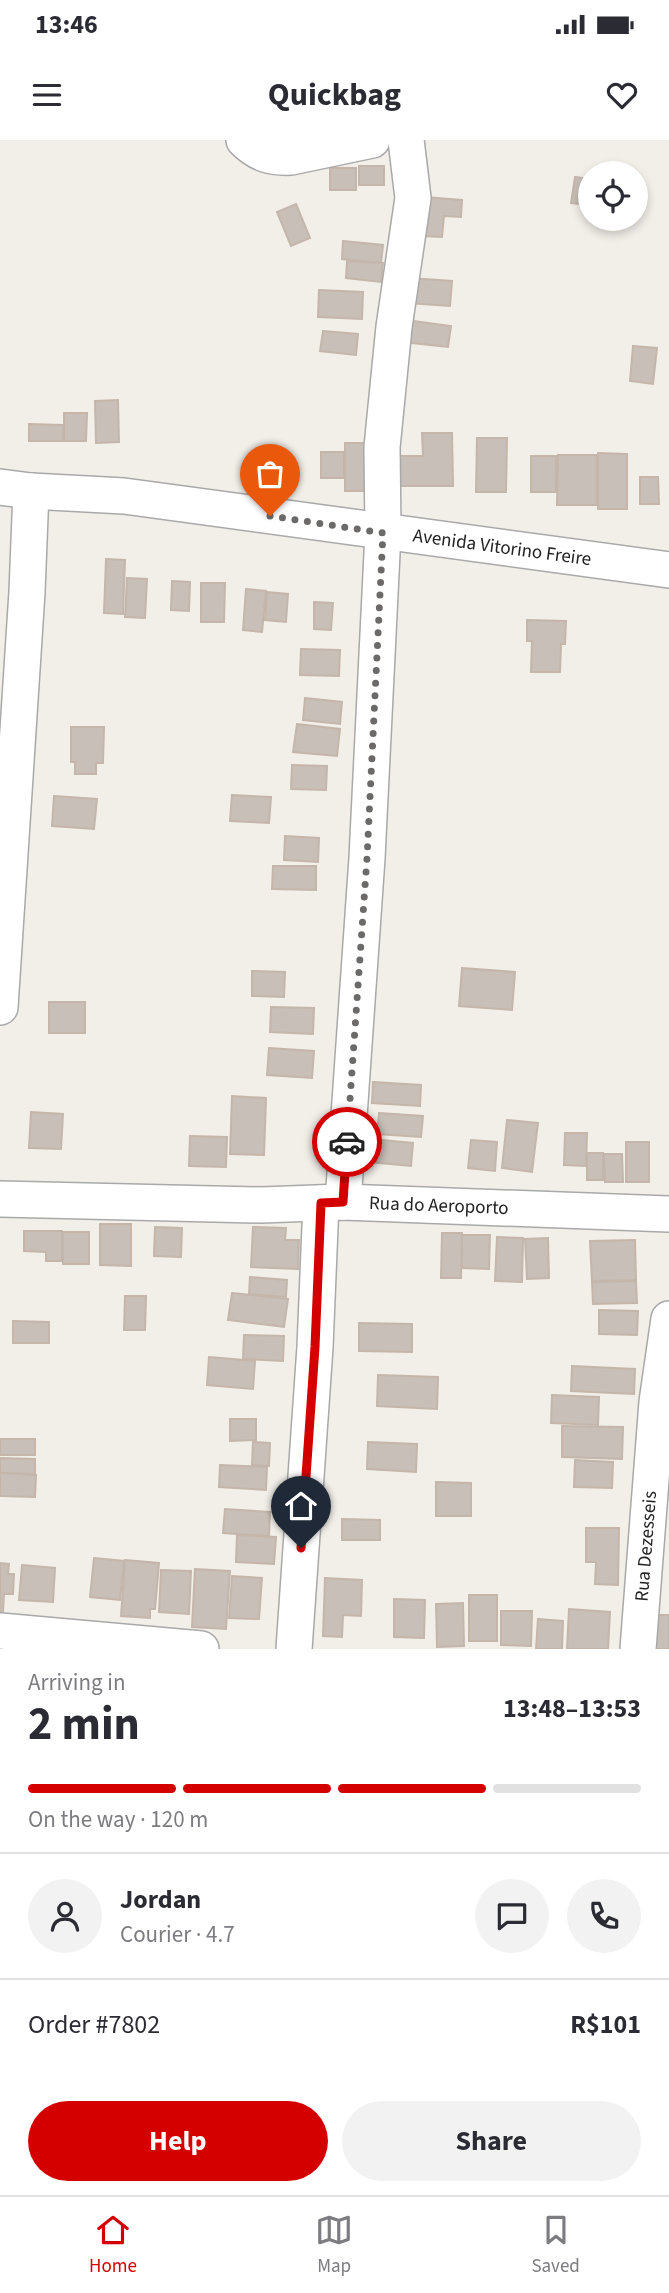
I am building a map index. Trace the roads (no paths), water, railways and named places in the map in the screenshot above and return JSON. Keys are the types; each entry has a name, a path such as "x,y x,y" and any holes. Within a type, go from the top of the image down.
{"street":[{"path":"244,140 263,155 278,158 372,140"},
{"path":"294,1649 315,1347 367,858 383,533 382,447 394,327 413,198 407,140"},
{"path":"0,1007 27,592 15,489"},
{"name":"Avenida Vitorino Freire","path":"15,489 124,496 669,570"},
{"name":"Rua do Aeroporto","path":"0,1199 261,1205 332,1202 669,1214"},
{"name":"Rua Dezesseis","path":"638,1649 657,1402 669,1319"},
{"path":"0,1631 201,1649"}]}
